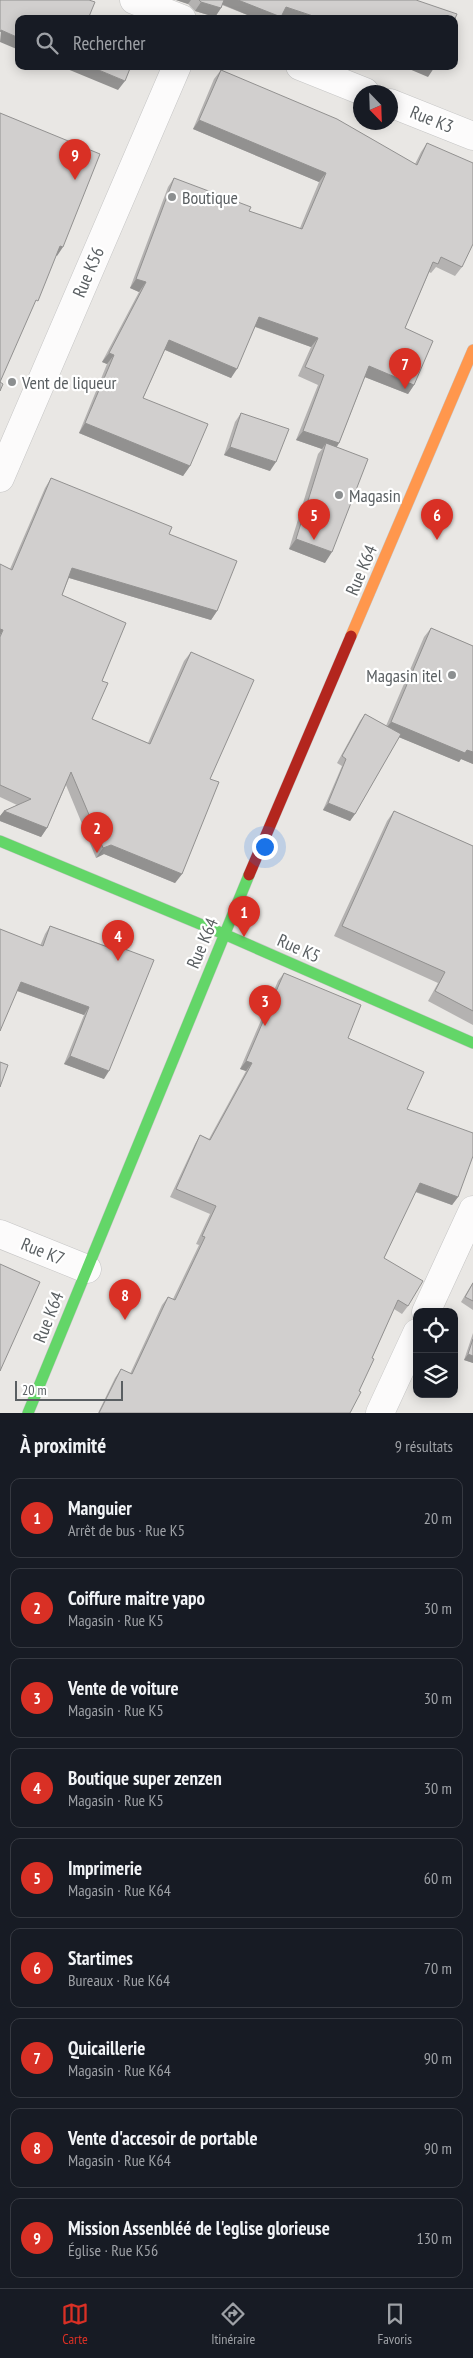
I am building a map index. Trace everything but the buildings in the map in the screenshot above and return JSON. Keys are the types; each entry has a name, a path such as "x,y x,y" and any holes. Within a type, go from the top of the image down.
{"street":[{"path":"134,0 172,15"},
{"name":"Rue K56","path":"0,478 175,70"},
{"path":"310,70 353,87"},
{"name":"Rue K3","path":"398,106 473,136"},
{"name":"Rue K64","path":"28,1413 224,934 473,350"},
{"name":"Rue K5","path":"0,841 224,934 473,1043"},
{"path":"428,1308 473,1210"},
{"name":"Rue K7","path":"0,1234 87,1269"},
{"path":"380,1413 413,1342"}],"traffic: fast":[{"path":"0,841 224,934 473,1043"},
{"path":"28,1413 249,875"}],"traffic: slow":[{"path":"351,636 473,350"}],"traffic: jam":[{"path":"249,875 351,636"}],"place":[{"name":"Mission Assenbléé de l'eglise glorieuse","path":"75,180"},
{"name":"Boutique","path":"172,197"},
{"name":"Vent de liqueur","path":"12,382"},
{"name":"Quicaillerie","path":"405,389"},
{"name":"Magasin","path":"339,495"},
{"name":"Imprimerie","path":"314,540"},
{"name":"Startimes","path":"437,540"},
{"name":"Magasin itel","path":"452,675"},
{"name":"Coiffure maitre yapo","path":"97,853"},
{"name":"Manguier","path":"244,937"},
{"name":"Boutique super zenzen","path":"118,961"},
{"name":"Vente de voiture","path":"265,1026"},
{"name":"Vente d'accesoir de portable","path":"125,1320"}]}
